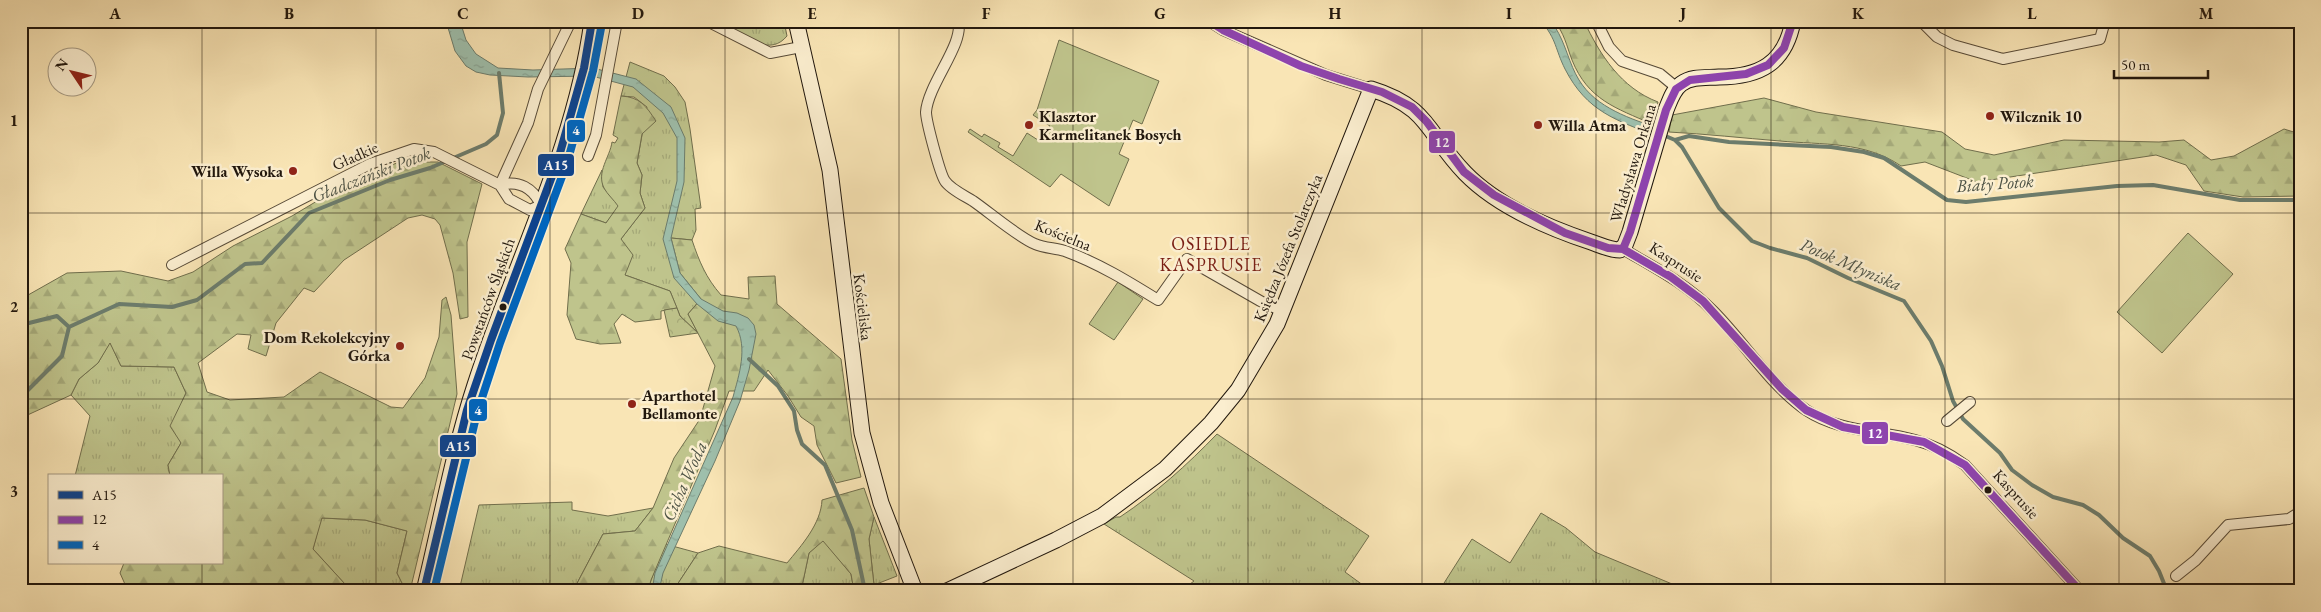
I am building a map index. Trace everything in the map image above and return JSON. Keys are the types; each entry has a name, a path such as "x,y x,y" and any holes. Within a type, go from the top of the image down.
{"street":[{"path":"500,185 528,123 538,89 571,21"},
{"name":"Powstańców Śląskich","path":"424,591 474,386 541,205 576,102 592,21"},
{"path":"588,156 596,135 617,21"},
{"path":"707,21 770,53 801,47"},
{"name":"Kościeliska","path":"796,21 830,170 864,441 880,503 916,591"},
{"name":"Kościelna","path":"958,21 960,29 958,38 928,98 926,113 928,127 945,182 1034,244 1064,251 1093,264 1125,280 1158,300 1187,259 1262,302 1282,311"},
{"name":"Kasprusie","path":"1209,21 1223,30 1316,71 1398,98 1415,110 1460,168 1494,195 1530,216 1565,232 1612,249 1623,249 1671,276 1702,301 1776,383 1806,410 1843,427 1924,442 1962,462 2080,591"},
{"path":"1596,21 1609,46 1622,61 1660,74 1678,88 1693,78 1739,76 1762,69 1775,59 1786,45 1793,21"},
{"path":"1921,21 1936,37 1953,45 2003,59 2100,38 2105,21"},
{"name":"Władysława Orkana","path":"1623,249 1642,195 1664,118 1671,98 1678,88"},
{"name":"Księdza Józefa Stolarczyka","path":"947,591 1088,524 1121,504 1165,469 1211,423 1238,390 1270,338 1371,89"},
{"name":"Gładkie","path":"172,265 370,164 414,149 434,152 500,185 509,199 521,207 530,210 541,205 536,194 517,183 511,182 500,185"},
{"path":"1947,421 1970,402"},
{"path":"2176,576 2196,560 2228,524 2288,519 2300,512"}],"green space":[{"path":"737,21 784,21 787,36 781,42 774,44 768,45 754,42 734,31"},
{"path":"1554,21 1584,21 1597,46 1613,69 1633,88 1658,102 1652,124 1615,107 1595,94 1586,85 1572,60 1563,35"},
{"path":"1059,40 1159,81 1142,124 1133,120 1119,154 1129,159 1109,206 1061,174 1050,187 968,132 970,129 982,137 984,134 1000,143 998,147 1013,156 1027,133 1041,142 1050,126 1033,115 1037,110"},
{"path":"630,62 664,76 675,87 685,102 701,208 695,209 696,230 692,240 671,238 701,299 688,314 698,333 680,316 670,291 625,275 621,239 645,208 640,193 642,175 637,163 647,107 634,97 621,96"},
{"path":"621,96 638,100 656,121 642,134 637,163 642,175 640,193 645,208 621,239 633,255 625,275 670,291 677,308 661,311 661,319 635,322 622,314 614,324 621,343 600,344 576,339 567,315 571,263 565,249 581,214 606,223 618,206 604,188 602,170 612,142 615,143 618,138 613,135"},
{"path":"1764,98 1816,112 1942,132 1965,149 1994,155 2064,140 2159,142 2184,140 2211,160 2234,156 2284,129 2300,134 2300,196 2243,197 2204,191 2186,165 2156,155 1977,182 1925,162 1901,166 1873,152 1858,148 1669,132 1672,115"},
{"path":"399,162 438,162 482,184 467,242 468,317 460,319 453,273 440,225 435,219 422,215 408,218 344,260 314,292 304,288 276,323 266,356 248,349 251,335 237,334 198,363 207,392 230,400 284,397 320,372 391,407 403,408 425,378 439,337 442,300 446,297 451,315 457,394 410,591 400,591 403,585 397,573 407,531 365,520 322,518 313,549 344,583 337,591 128,591 120,573 124,564 222,564 222,474 170,474 168,465 181,443 170,426 186,393 174,367 121,366 110,343 98,363 79,379 71,395 21,418 21,299 67,273 121,271 168,281 193,272 233,246 292,216 342,186"},
{"path":"602,170 603,187 619,206 606,223 581,214"},
{"path":"2188,233 2233,274 2162,353 2117,312"},
{"path":"671,238 692,240 704,269 721,295 749,299 748,277 775,276 777,304 841,359 852,440 861,477 836,483 817,445 814,426 801,417 768,370 754,391 729,391 715,430 648,591 573,591 603,534 635,531 653,508 674,458 700,419 715,366 688,314 701,299 680,273"},
{"path":"1118,282 1143,299 1114,340 1089,324"},
{"path":"677,308 680,316 698,333 670,337 664,310"},
{"path":"110,342 121,366 174,367 186,393 182,402 181,443 168,465 170,474 76,474 90,416 71,395 79,379 98,363"},
{"path":"1217,434 1369,536 1345,572 1371,591 1181,591 1194,581 1104,524 1116,517 1120,517 1159,488 1183,468"},
{"path":"864,488 874,517 869,539 874,585 866,591 854,591 851,574 823,541 809,553 801,591 673,591 698,553 719,546 787,563 814,526 821,509 822,500"},
{"path":"572,502 572,510 608,516 653,508 635,531 603,534 573,591 490,591 479,586 479,591 459,591 479,505"},
{"path":"1541,513 1566,528 1595,552 1689,591 1439,591 1472,539 1510,563"},
{"path":"874,517 897,576 874,585 869,539"},
{"path":"321,518 365,520 407,531 397,573 403,585 400,591 337,591 344,583 313,549"},
{"path":"823,540 851,574 854,591 801,591 809,553"},
{"path":"665,544 698,553 673,591 648,591 651,580"}],"water":[{"path":"446,21 460,21 466,40 476,54 498,68 533,70 593,68 636,79 671,107 685,138 684,182 671,238 680,273 701,299 723,311 737,313 748,318 754,325 756,334 749,370 740,401 715,461 663,573 659,591 652,591 655,573 733,397 740,371 742,352 740,334 736,326 718,321 697,304 674,278 663,239 677,181 677,138 663,113 633,87 592,76 528,77 490,75 476,72 466,66 455,51"},
{"path":"1541,21 1551,21 1555,27 1576,74 1586,90 1615,111 1661,129 1659,137 1616,119 1593,105 1574,84 1565,69 1553,39"}],"waterway":[{"name":"Gładczański Potok","path":"21,325 57,316 69,327 119,304 172,307 197,300 245,264 262,263 309,213 390,180 430,168 486,144 497,135 503,113 499,73"},
{"name":"Potok Młyniska","path":"1663,135 1675,140 1682,147 1719,208 1752,241 1807,258 1848,278 1904,301 1931,341 1942,366 1953,401 1963,419 2000,453 2012,470 2032,485 2053,497 2083,505 2099,515 2123,538 2150,556 2159,571 2167,591"},
{"name":"Biały Potok","path":"1675,140 1689,136 1729,142 1831,147 1864,152 1884,158 1947,200 1966,202 2117,186 2153,185 2240,200 2300,200"},
{"path":"21,397 62,356 69,327"},
{"path":"749,359 778,386 794,411 797,430 802,444 825,465 852,530 864,586"}],"transit line":[{"name":"A15","path":"424,591 467,410 558,160 584,68 592,21"},
{"name":"12","path":"1209,21 1223,30 1301,66 1382,92 1412,107 1427,122 1464,172 1494,195 1565,233 1608,248 1623,249 1671,277 1703,301 1782,389 1806,410 1843,427 1924,442 1965,465 2080,591"},
{"name":"12","path":"1623,249 1630,232 1666,110 1676,89 1690,80 1746,74 1768,65 1784,48 1793,21"},
{"name":"4","path":"434,591 477,413 500,343 567,163 593,71 602,23"}],"place":[{"name":"Wilcznik 10","path":"1990,116"},
{"name":"Klasztor Karmelitanek Bosych","path":"1029,125"},
{"name":"Willa Atma","path":"1538,125"},
{"name":"Willa Wysoka","path":"293,171"},
{"name":"Dom Rekolekcyjny Górka","path":"400,346"},
{"name":"Aparthotel Bellamonte","path":"632,404"}],"district":[{"name":"OSIEDLE KASPRUSIE","path":"1211,253"}],"water label":[{"name":"Cicha Woda","path":"684,481"}]}
